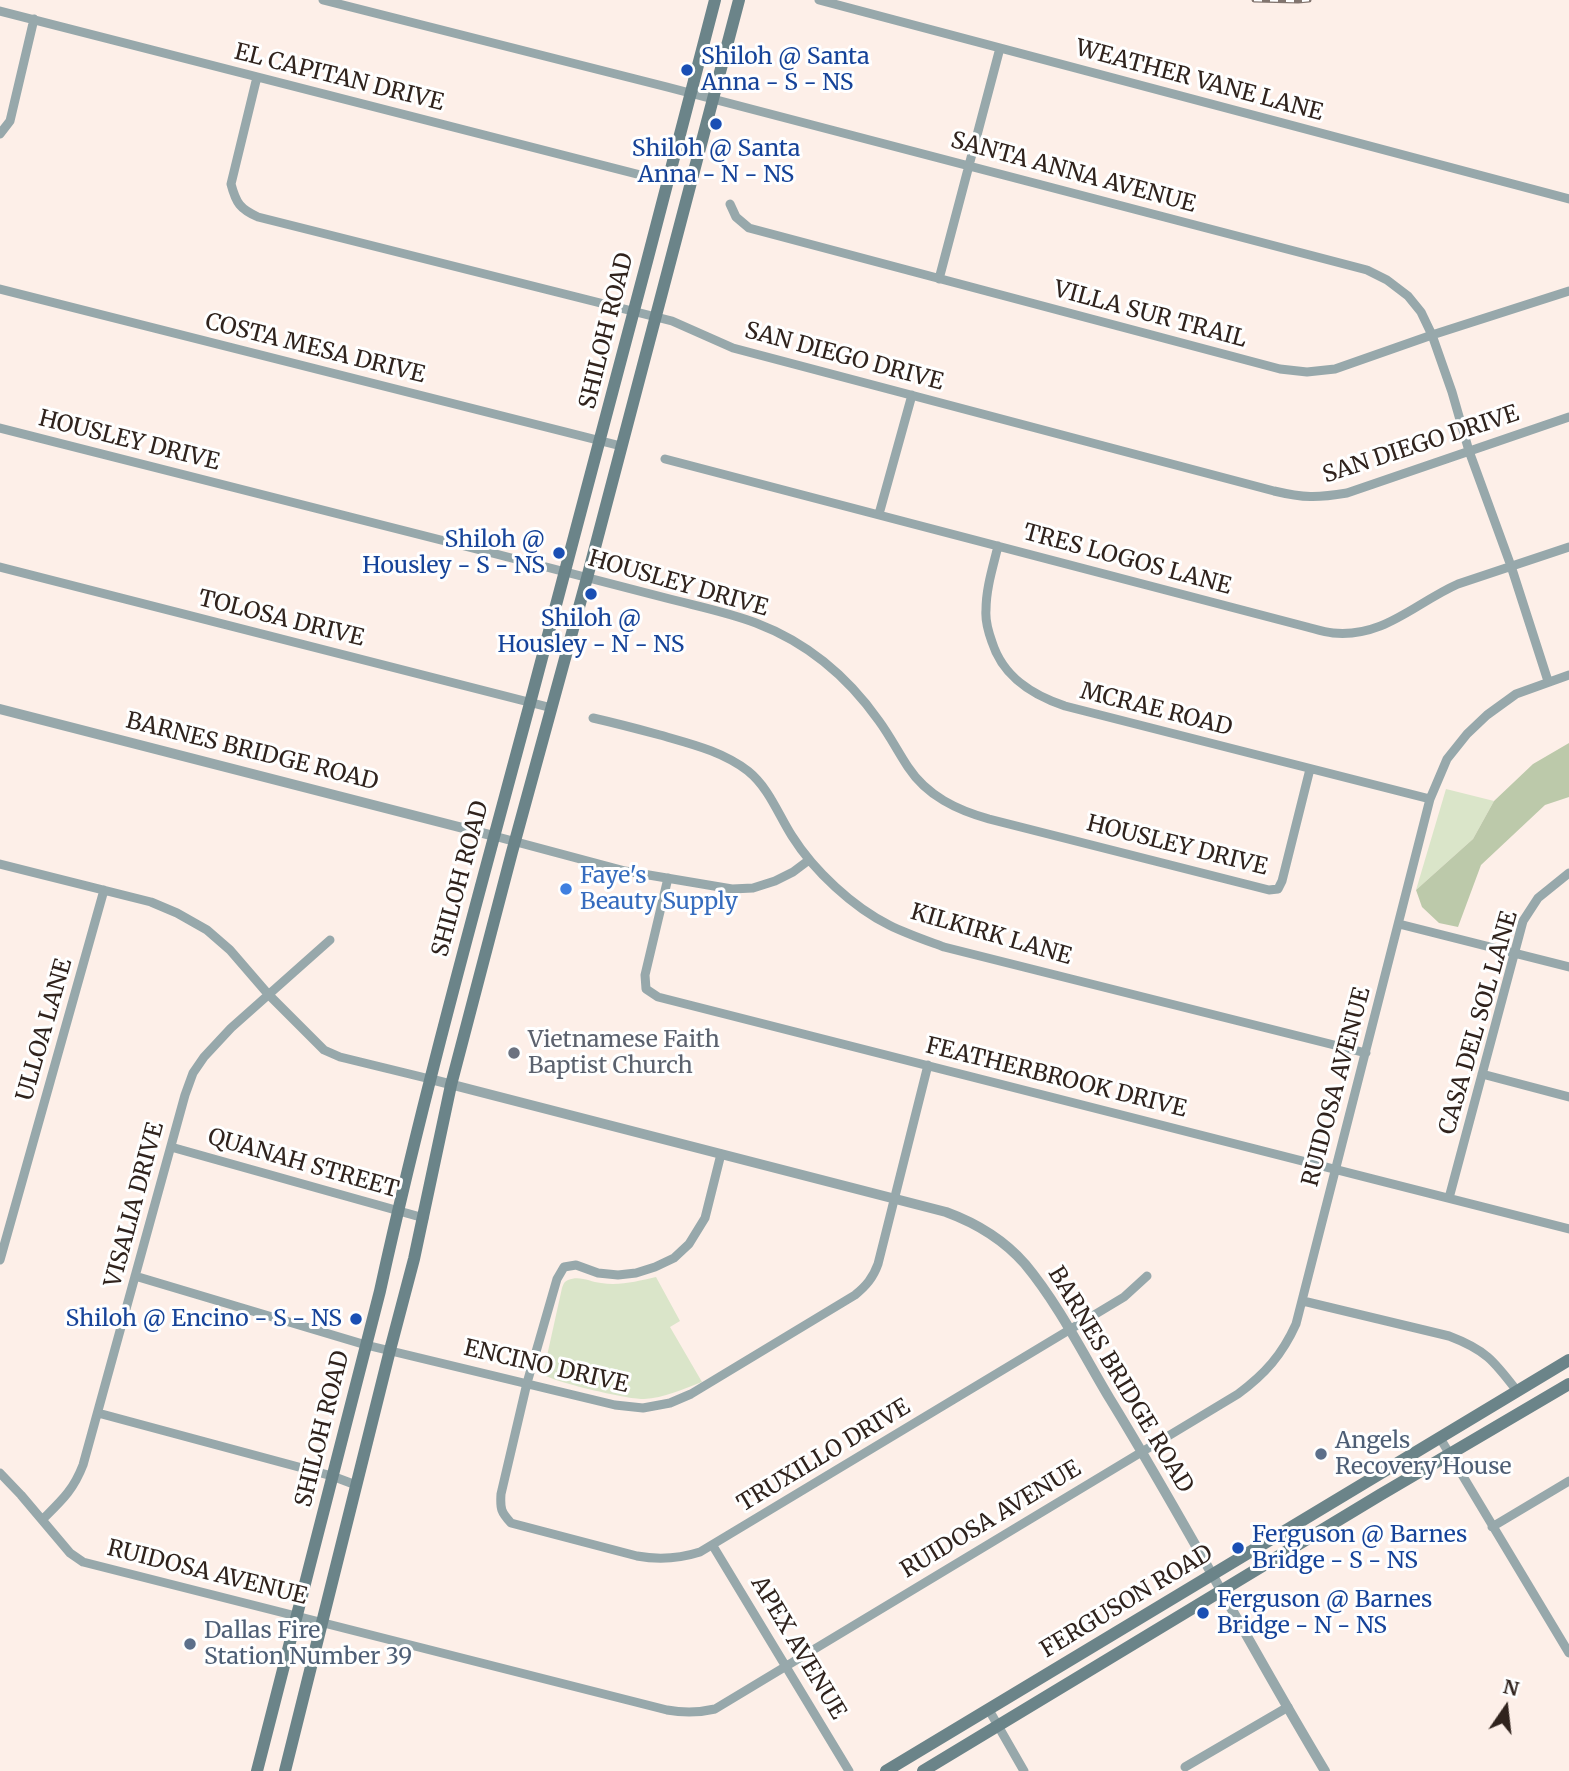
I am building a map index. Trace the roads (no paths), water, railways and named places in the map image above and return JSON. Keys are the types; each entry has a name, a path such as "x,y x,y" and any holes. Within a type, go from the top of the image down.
{"main road":[{"name":"SHILOH ROAD","path":"257,1771 366,1345 430,1079 715,0"},
{"name":"SHILOH ROAD","path":"285,1771 424,1218 451,1085 739,0"},
{"name":"FERGUSON ROAD","path":"886,1771 1569,1360"},
{"name":"FERGUSON ROAD","path":"923,1771 1569,1384"}],"street":[{"name":"SANTA ANNA AVENUE","path":"323,0 691,93 1367,270 1387,280 1408,296 1421,312 1432,335 1548,681"},
{"name":"WEATHER VANE LANE","path":"819,0 1569,199"},
{"name":"EL CAPITAN DRIVE","path":"0,11 668,182"},
{"path":"0,134 9,121 34,19"},
{"path":"939,279 1000,48"},
{"name":"SAN DIEGO DRIVE","path":"257,77 231,184 235,199 245,211 258,217 655,316 690,328 733,348 1299,497 1320,498 1347,494 1569,417"},
{"name":"VILLA SUR TRAIL","path":"730,204 736,217 749,228 1280,369 1307,372 1335,369 1569,291"},
{"name":"COSTA MESA DRIVE","path":"0,289 621,446"},
{"path":"879,514 912,395"},
{"name":"HOUSLEY DRIVE","path":"0,428 756,623 789,638 817,656 852,688 879,720 909,769 928,791 958,809 989,819 1269,890 1278,889 1310,769"},
{"name":"TRES LOGOS LANE","path":"665,459 1334,633 1375,629 1394,621 1443,591 1569,547"},
{"name":"MCRAE ROAD","path":"998,546 988,587 988,631 993,648 1003,665 1014,679 1028,690 1065,706 1430,799"},
{"name":"TOLOSA DRIVE","path":"0,567 552,708"},
{"name":"RUIDOSA AVENUE","path":"0,1474 70,1553 83,1562 667,1710 683,1713 715,1709 1238,1394 1259,1378 1287,1342 1303,1301 1430,799 1447,759 1467,734 1516,694 1569,674"},
{"name":"BARNES BRIDGE ROAD","path":"0,709 494,836"},
{"name":"KILKIRK LANE","path":"593,718 698,746 725,756 749,771 763,786 809,860 842,892 888,925 944,947 1366,1053"},
{"path":"494,836 625,871 732,889 753,888 775,881 809,860"},
{"path":"0,864 151,902 177,913 206,930 230,950 268,994 324,1050 340,1057 430,1079"},
{"name":"CASA DEL SOL LANE","path":"1449,1198 1523,921 1538,898 1569,873"},
{"name":"FEATHERBROOK DRIVE","path":"668,878 645,975 646,989 658,997 1569,1229"},
{"name":"ULLOA LANE","path":"0,1260 104,890"},
{"path":"1399,924 1569,967"},
{"name":"VISALIA DRIVE","path":"42,1520 67,1496 83,1465 193,1073 231,1028 330,940"},
{"name":"ENCINO DRIVE","path":"135,1276 366,1345 615,1405 643,1408 670,1403 691,1394 863,1288 873,1276 928,1065"},
{"path":"1482,1074 1569,1097"},
{"name":"BARNES BRIDGE ROAD","path":"430,1079 895,1198 946,1212 986,1231 1023,1262 1044,1289 1142,1452 1325,1771"},
{"name":"QUANAH STREET","path":"171,1147 424,1218"},
{"path":"527,1383 557,1279 564,1268 576,1265 598,1273 618,1275 655,1268 674,1258 689,1244 705,1218 721,1154"},
{"name":"TRUXILLO DRIVE","path":"527,1383 501,1494 500,1507 504,1516 511,1523 637,1556 657,1559 682,1558 713,1546 1124,1297 1147,1276"},
{"path":"1303,1301 1450,1336 1472,1345 1495,1362 1517,1391"},
{"path":"98,1413 332,1476 356,1485"},
{"path":"1440,1437 1492,1527 1565,1639 1569,1653"},
{"path":"1492,1527 1569,1481"},
{"name":"APEX AVENUE","path":"713,1546 849,1771"},
{"path":"1185,1767 1288,1707"},
{"path":"989,1710 1024,1771"}],"railway":[{"path":"1254,0 1309,0"}],"place":[{"name":"Shiloh @ Santa Anna - S - NS","path":"687,70"},
{"name":"Shiloh @ Santa Anna - N - NS","path":"716,124"},
{"name":"Shiloh @ Housley - S - NS","path":"559,553"},
{"name":"Shiloh @ Housley - N - NS","path":"591,594"},
{"name":"Faye's Beauty Supply","path":"566,889"},
{"name":"Vietnamese Faith Baptist Church","path":"514,1053"},
{"name":"Shiloh @ Encino - S - NS","path":"356,1319"},
{"name":"Angels Recovery House","path":"1321,1454"},
{"name":"Ferguson @ Barnes Bridge - S - NS","path":"1238,1548"},
{"name":"Ferguson @ Barnes Bridge - N - NS","path":"1203,1613"},
{"name":"Dallas Fire Station Number 39","path":"190,1644"}]}
